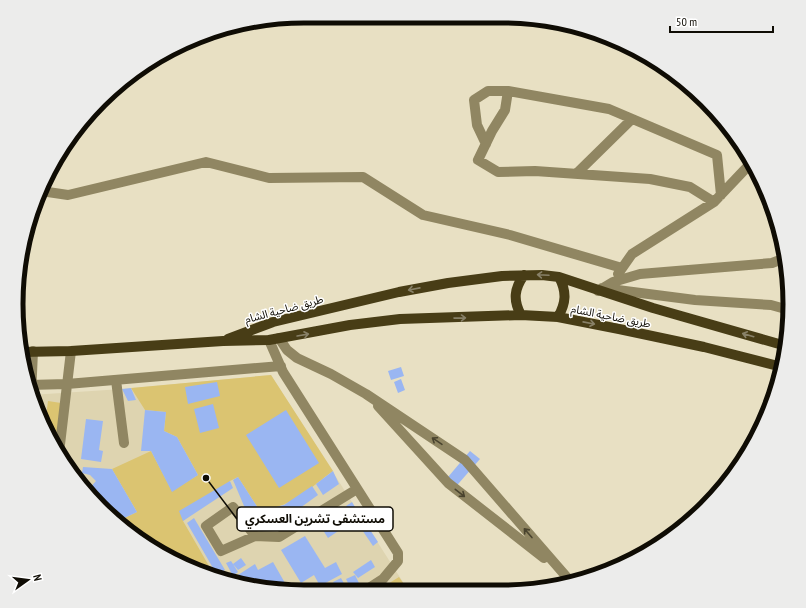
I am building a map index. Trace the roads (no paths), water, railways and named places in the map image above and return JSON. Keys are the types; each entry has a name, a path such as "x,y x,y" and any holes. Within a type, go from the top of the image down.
{"main road":[{"name":"طريق ضاحية الشام","path":"223,341 273,322 399,292 448,283 524,275 559,277 780,344"},
{"path":"521,316 516,306 515,296 517,286 524,275"},
{"path":"558,318 566,297 564,286 559,277"},
{"name":"طريق ضاحية الشام","path":"223,341 269,340 350,325 400,319 521,316 558,318 704,347 776,366"},
{"path":"28,352 70,351 223,341"}],"lane":[{"path":"486,144 477,125 474,100 488,91 508,91 609,109 717,155 718,198"},
{"path":"508,91 505,110 478,160 498,172 535,171 650,179 690,187 718,198"},
{"path":"576,174 632,119"},
{"path":"46,192 68,195 206,162 269,178 363,177 423,215 510,235 622,268"},
{"path":"612,282 632,254 718,198 747,168"},
{"path":"600,289 612,282 640,274 772,263 780,260"},
{"path":"600,289 695,300 771,305 783,308"},
{"path":"279,338 286,350 297,358 331,374 366,394 465,460 567,577"},
{"path":"269,340 281,366 398,553 398,561 383,579 381,585"},
{"path":"60,443 70,351"},
{"path":"35,385 67,384 281,366"},
{"path":"116,380 124,442"},
{"path":"366,394 448,483 563,573"},
{"path":"255,536 233,507 206,526 221,551 255,536 279,537 357,489"}],"place":[{"name":"مستشفى تشرين العسكري","path":"206,478"}]}
